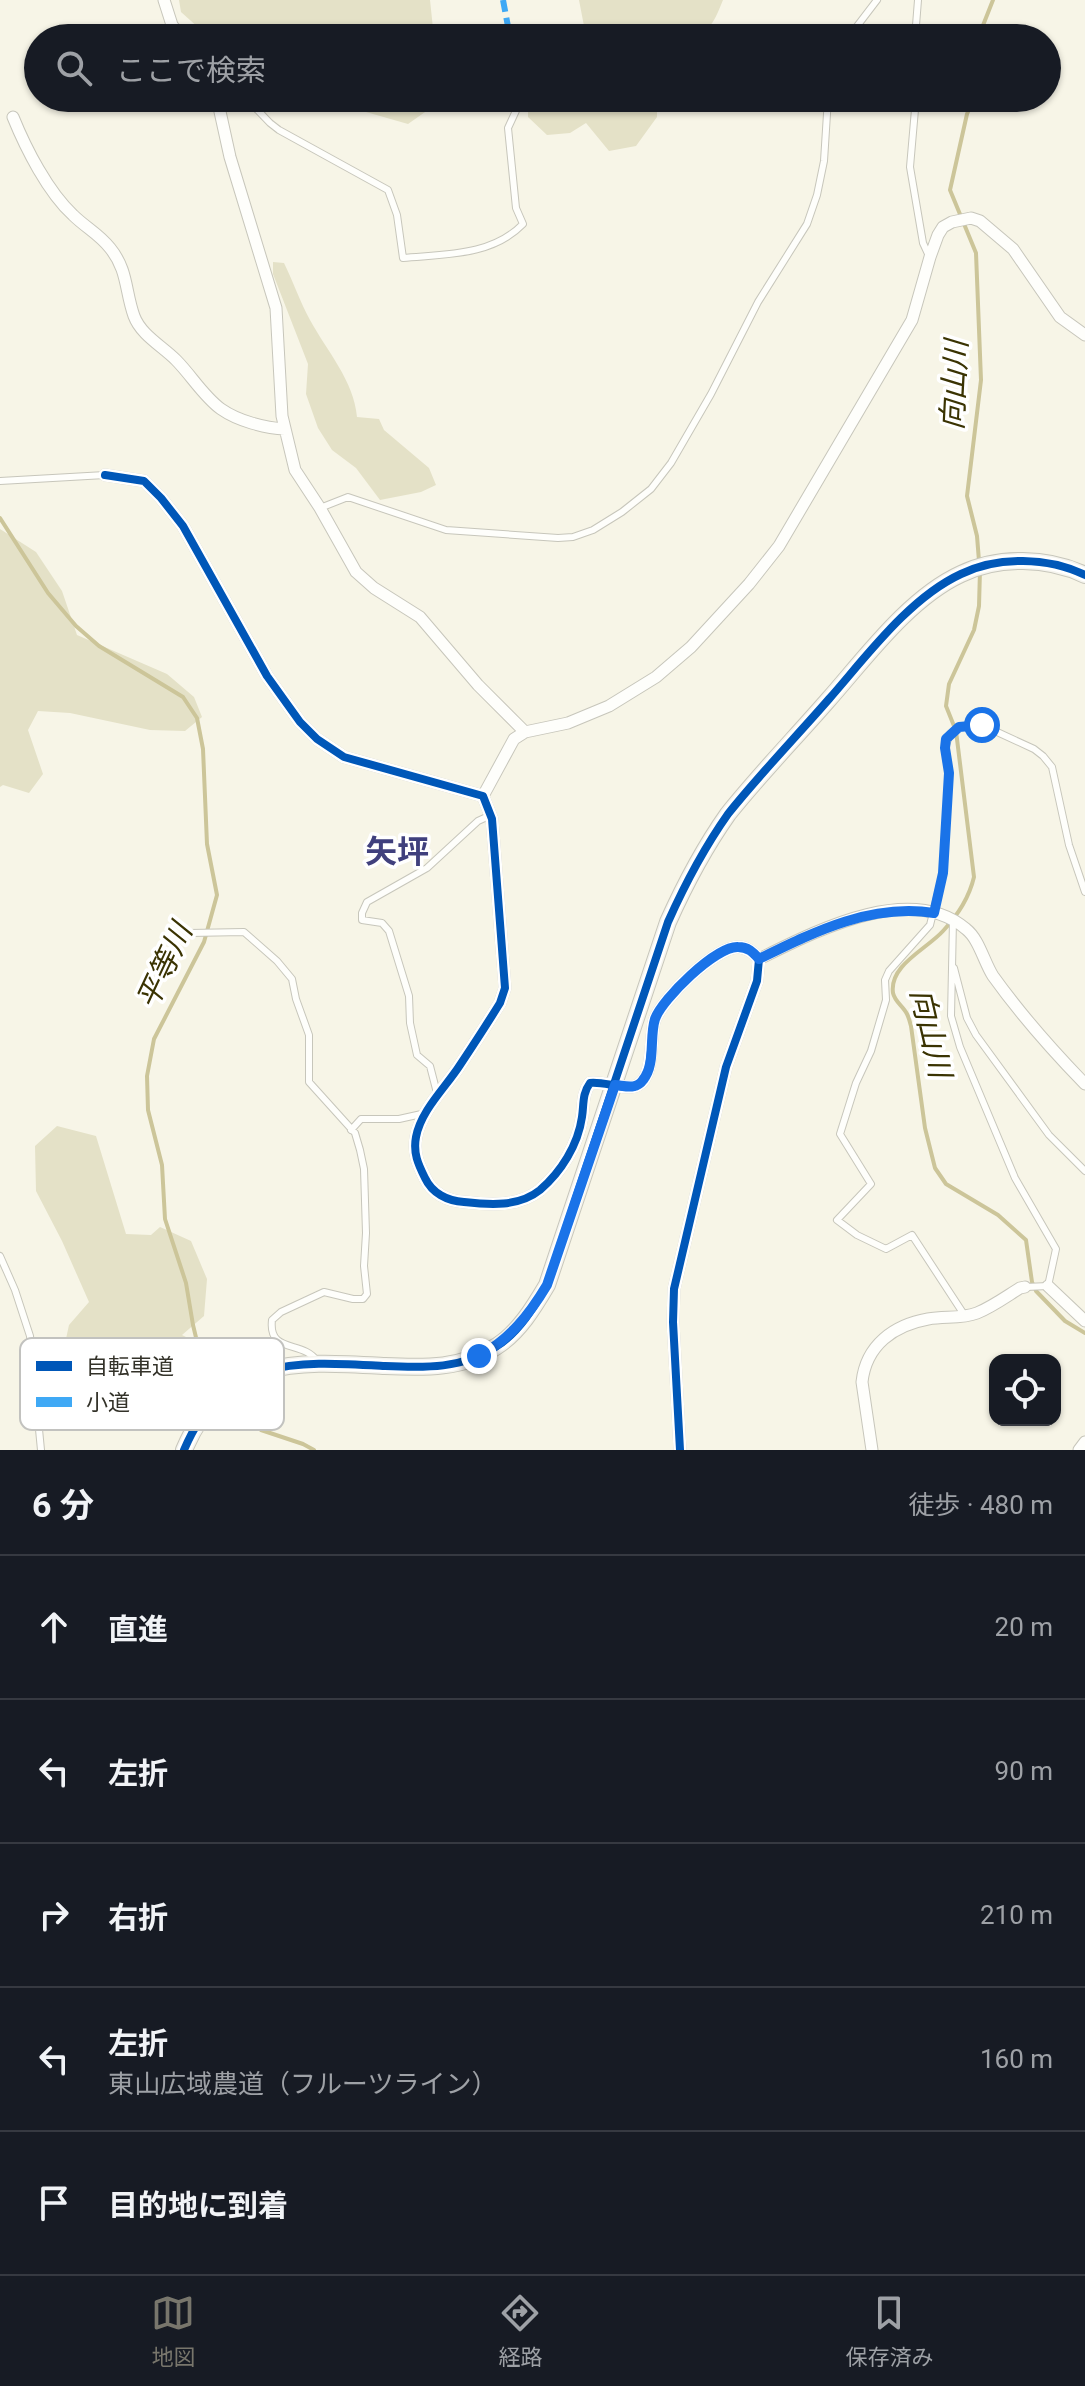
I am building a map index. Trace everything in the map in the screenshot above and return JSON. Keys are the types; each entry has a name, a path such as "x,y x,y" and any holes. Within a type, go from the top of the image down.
{"street":[{"path":"164,0 172,24"},
{"path":"220,112 230,157 276,308 282,416 295,470 356,572 374,588 420,617 478,685 525,732"},
{"path":"13,117 35,166 71,214 100,236 112,250 125,273 134,317 141,329 175,359 219,408 271,428 285,429"},
{"path":"483,796 514,739 525,732 568,723 609,706 656,677 691,647 749,584 779,546 912,320 930,257 943,227 971,218 980,221 1013,249 1060,317 1085,335"},
{"path":"105,475 144,481 161,498 183,526 267,676 300,722 317,739 344,757 483,796"},
{"path":"284,1368 319,1364 425,1368 454,1365 499,1345 517,1328 547,1285 668,922 710,839 746,791 889,632 925,597 964,572 993,563 1025,561 1054,564 1085,575"},
{"path":"483,796 491,815 505,988 500,1003 426,1113 416,1135 415,1153 428,1183 440,1195 456,1201 511,1204 539,1191 571,1151 578,1135 584,1091 590,1083 635,1087 641,1084 648,1073 654,1021 662,1005 724,949 738,947 751,950 759,959 757,981 726,1067 674,1289 680,1450"},
{"path":"759,959 861,915 894,909 934,913 953,920 969,930 992,974 1049,1046 1085,1084"},
{"path":"1046,1286 1085,1321"},
{"path":"872,1450 862,1382 863,1371 882,1339 895,1330 929,1319 980,1312 1025,1287"},
{"path":"184,1450 194,1430"},
{"path":"1079,1450 1085,1442"}],"lane":[{"path":"859,24 877,0"},
{"path":"916,24 918,0"},
{"path":"259,112 279,130 388,190 397,215 403,258 478,251 511,237 523,224 516,208 508,128 515,112"},
{"path":"320,508 348,497 446,530 573,537 593,530 622,512 651,489 671,463 758,302 807,224 824,161 827,112"},
{"path":"915,112 910,167 923,243 930,257"},
{"path":"0,481 105,475"},
{"path":"965,1316 912,1235 886,1249 857,1235 837,1220 871,1184 840,1134 886,1000 885,980 889,971 930,925 934,913 943,873 949,773 946,739 959,727 982,725 1034,749 1052,767 1069,845 1085,892"},
{"path":"438,1096 430,1066 417,1055 410,1023 409,996 389,931 382,923 362,920 362,913 367,902 427,868 478,821 491,815"},
{"path":"953,920 951,1016 960,1047 1015,1178 1056,1249 1046,1286 1025,1287"},
{"path":"194,932 244,932 292,979 309,1035 309,1082 355,1133 364,1169 367,1294 363,1299 353,1299 324,1292 281,1312 272,1320 275,1338"},
{"path":"952,961 967,1018 976,1035 1049,1135 1085,1171"},
{"path":"351,1130 361,1119 399,1119 426,1113"},
{"path":"0,1256 30,1338"},
{"path":"284,1344 313,1355 319,1364"},
{"path":"39,1430 41,1450"}],"shaded area":[{"path":"179,0 430,0 433,24 194,24 181,12"},
{"path":"579,0 723,0 711,24 584,24"},
{"path":"366,112 425,112 408,124"},
{"path":"528,112 657,112 657,117 636,146 609,151 586,123 570,133 547,135 528,117"},
{"path":"273,262 284,263 310,320 351,391 357,417 379,419 384,430 429,468 436,485 421,492 380,500 356,468 332,450 318,428 306,394 308,364 273,274"},
{"path":"0,529 36,552 62,591 77,635 167,674 194,697 202,717 185,731 150,730 70,713 38,711 28,730 43,774 29,793 3,785 0,787"},
{"path":"57,1126 96,1136 126,1234 151,1235 160,1227 191,1241 207,1279 204,1316 182,1335 188,1338 66,1338 69,1325 89,1302 36,1191 35,1146"}],"waterway":[{"name":"向山川","path":"984,24 993,0"},
{"name":"向山川","path":"968,112 950,190 976,253 981,380 967,496 977,536 979,561"},
{"name":"平等川","path":"0,518 48,593 76,626 99,646 183,697 197,718 203,749 207,844 217,895 204,942 154,1039 147,1076 148,1110 162,1165 165,1219 186,1283 196,1338"},
{"name":"向山川","path":"980,570 979,606 974,630 949,684 946,706 956,731 974,877 966,899 953,919 897,974 893,993 911,1026 925,1128 935,1168 946,1184 998,1215 1026,1240 1036,1291 1065,1321 1085,1333"},
{"name":"平等川","path":"261,1430 314,1450"}],"marked path":[{"path":"503,0 508,24"}],"cycle path":[{"path":"105,475 144,481 161,498 183,526 267,676 300,722 317,739 344,757 483,796 492,819 505,988 500,1003 428,1108 419,1127 415,1143 417,1158 428,1183 436,1192 458,1201 494,1204 532,1196 555,1175 572,1148 580,1127 584,1095 590,1083 634,1087 643,1081 649,1066 654,1022 677,988 704,964 729,949 745,948 759,959 757,981 726,1067 674,1289 680,1450"},
{"path":"284,1367 322,1364 415,1367 457,1363 484,1354 512,1334 547,1285 668,922 695,866 728,814 889,630 942,585 975,568 1007,562 1039,562 1085,575"},
{"path":"184,1450 195,1430"}],"district":[{"name":"矢坪","path":"397,852"}],"route":[{"path":"479,1356 499,1345 517,1328 547,1285 615,1085 635,1087 648,1073 654,1021 662,1005 724,949 738,947 751,950 759,959 861,915 894,909 934,913 943,873 949,773 946,739 959,727 982,725"}]}
